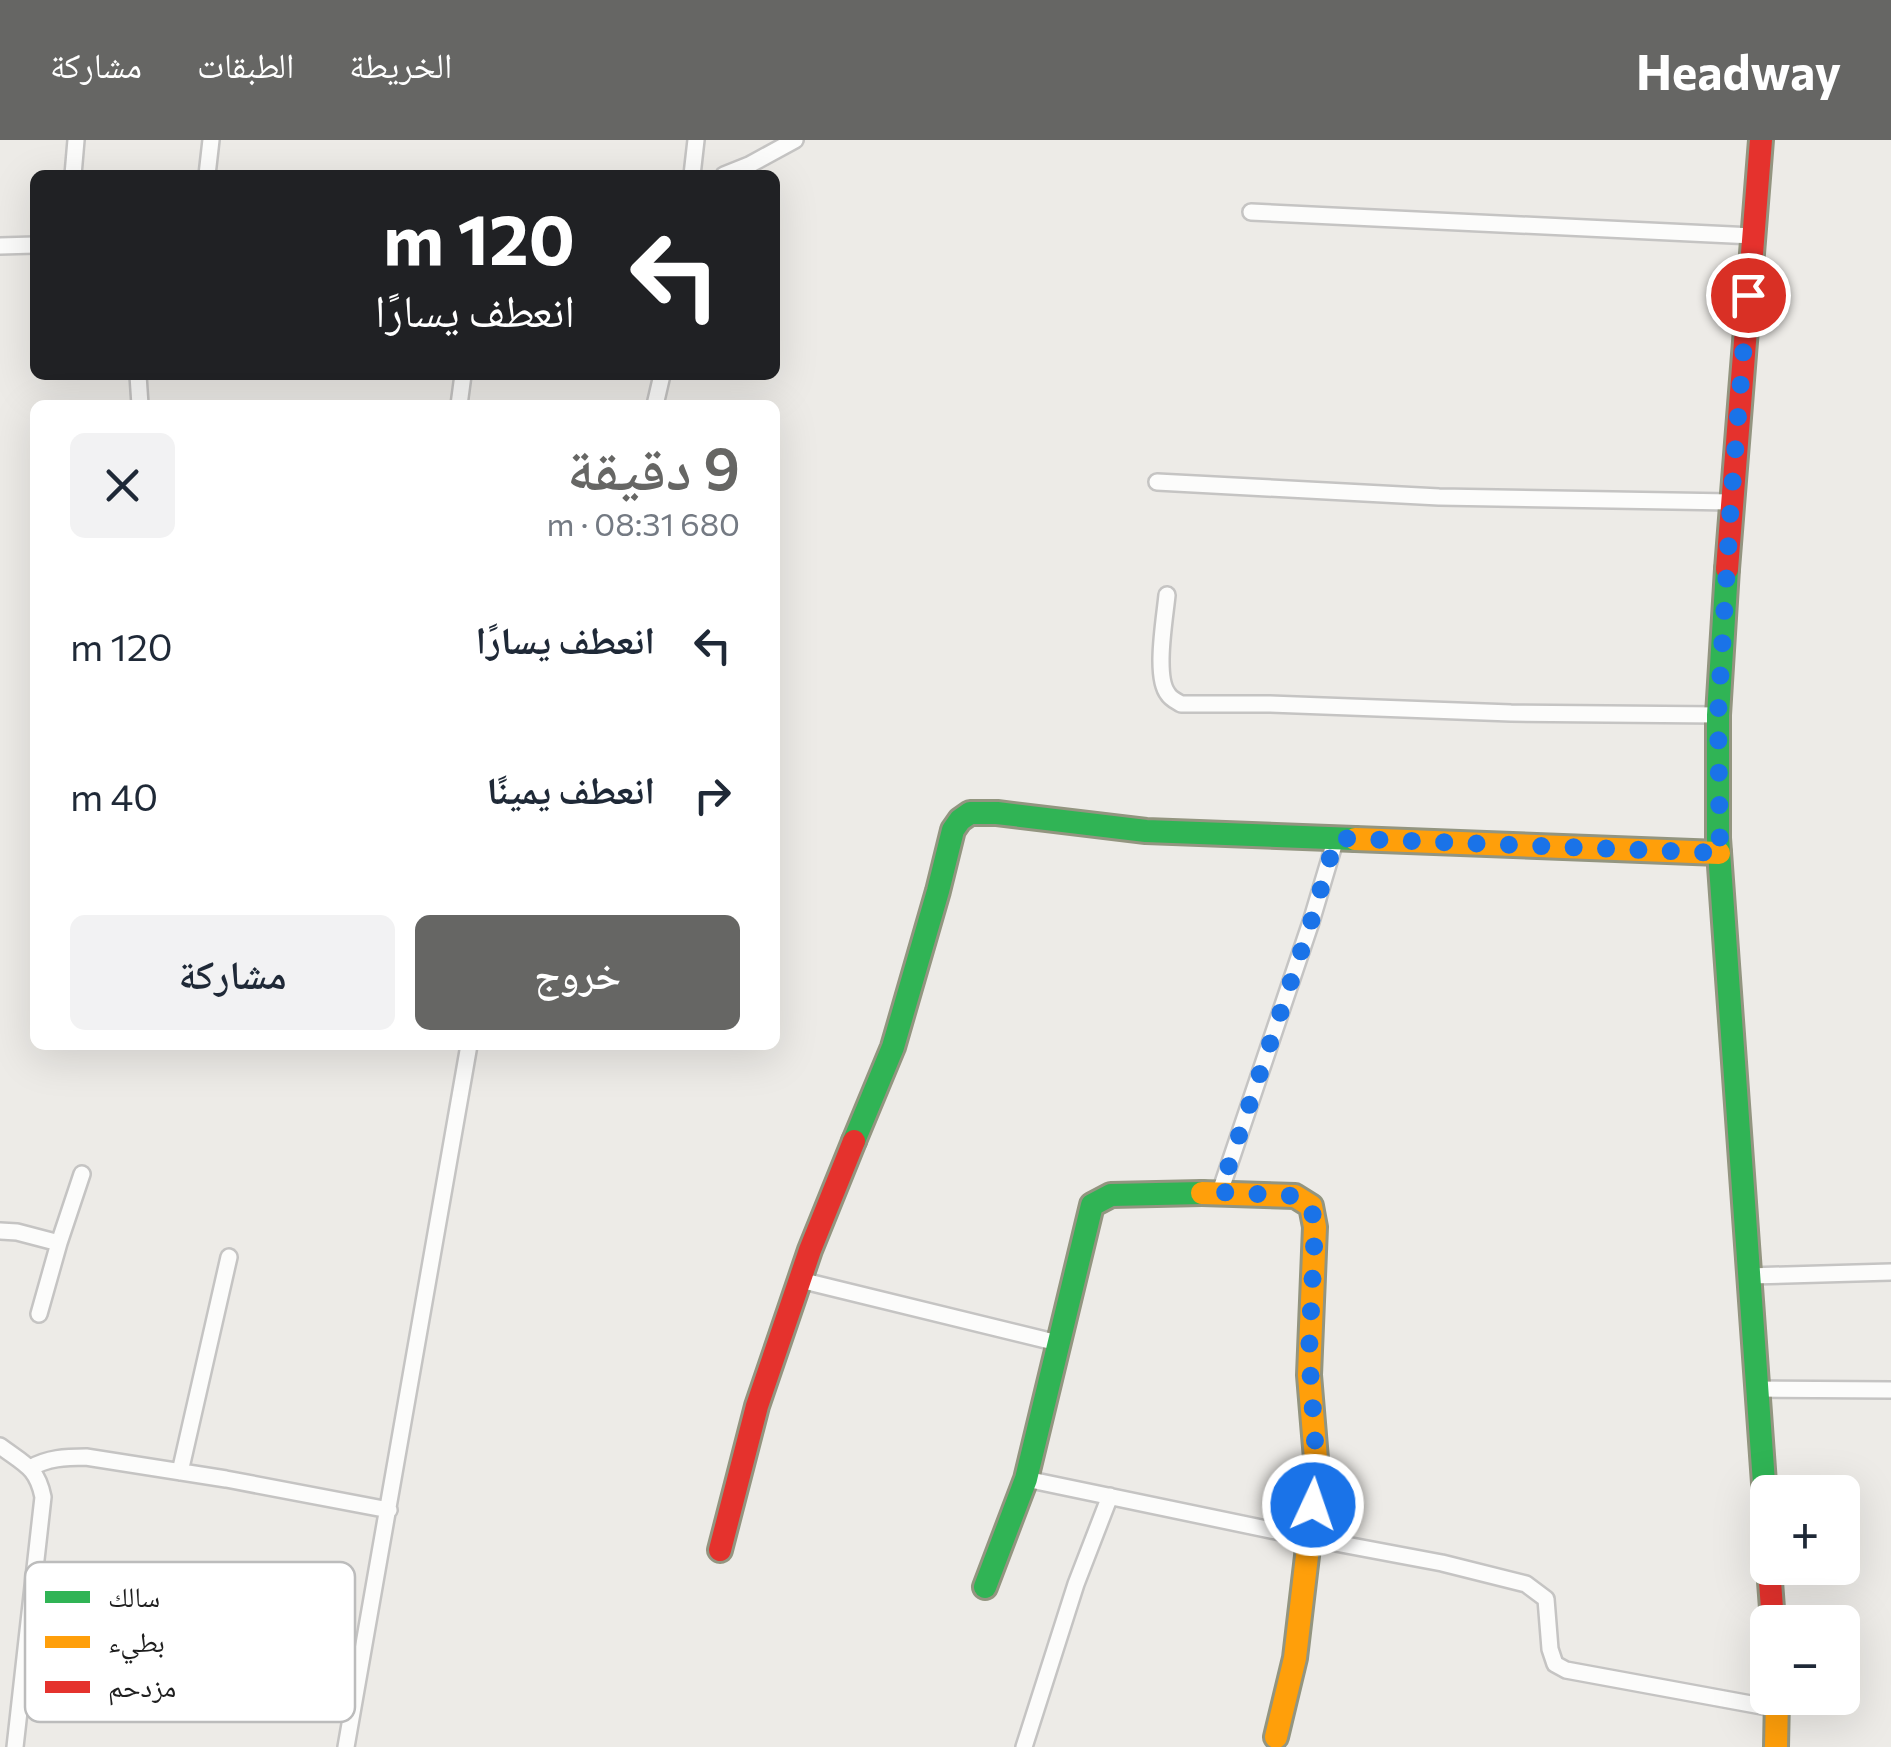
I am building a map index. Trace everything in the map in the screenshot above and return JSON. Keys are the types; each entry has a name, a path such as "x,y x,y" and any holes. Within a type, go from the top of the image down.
{"street":[{"path":"73,170 76,140"},
{"path":"208,170 211,140"},
{"path":"693,170 696,140"},
{"path":"735,170 796,140"},
{"path":"1761,140 1718,715 1720,853 1764,1475"},
{"path":"1250,212 1753,236"},
{"path":"0,246 30,245"},
{"path":"1157,482 1438,497 1731,502"},
{"path":"1167,595 1163,684 1169,697 1181,704 1718,715"},
{"path":"720,1550 757,1406 810,1250 893,1047 952,830 960,820 970,814 997,813 1146,831 1720,853"},
{"path":"1220,1192 1336,838"},
{"path":"355,1697 468,1050"},
{"path":"38,1314 82,1174"},
{"path":"984,1588 1026,1479 1092,1205 1111,1195 1220,1192 1295,1196 1311,1206 1315,1227 1309,1375 1317,1471 1295,1658 1276,1737"},
{"path":"0,1231 59,1243"},
{"path":"180,1472 229,1257"},
{"path":"1749,1276 1891,1272"},
{"path":"800,1280 1058,1343"},
{"path":"1758,1390 1891,1390"},
{"path":"0,1446 39,1478 43,1497 36,1562"},
{"path":"30,1468 63,1457 86,1457 389,1510"},
{"path":"1026,1479 1442,1563 1526,1584 1546,1599 1554,1664 1566,1670 1750,1700"},
{"path":"1024,1747 1076,1584 1110,1496"},
{"path":"16,1747 25,1664"},
{"path":"1776,1747 1777,1715"},
{"path":"346,1747 351,1722"}],"traffic: fast":[{"path":"1727,569 1718,715 1718,838 1763,1475"},
{"path":"854,1141 893,1047 953,830 970,813 1146,831 1355,839"},
{"path":"985,1587 1026,1479 1092,1205 1111,1195 1202,1193"}],"traffic: slow":[{"path":"1355,839 1719,853"},
{"path":"1202,1193 1295,1196 1311,1206 1315,1227 1309,1375 1317,1471 1295,1658 1276,1737"},
{"path":"1776,1747 1777,1715"}],"traffic: jam":[{"path":"1727,569 1761,140"},
{"path":"720,1550 757,1406 810,1250 854,1141"},
{"path":"1770,1585 1772,1605"}],"route":[{"path":"1313,1505 1317,1471 1309,1375 1315,1227 1311,1206 1295,1196 1220,1192 1336,838 1720,853 1718,715 1748,295"}]}
